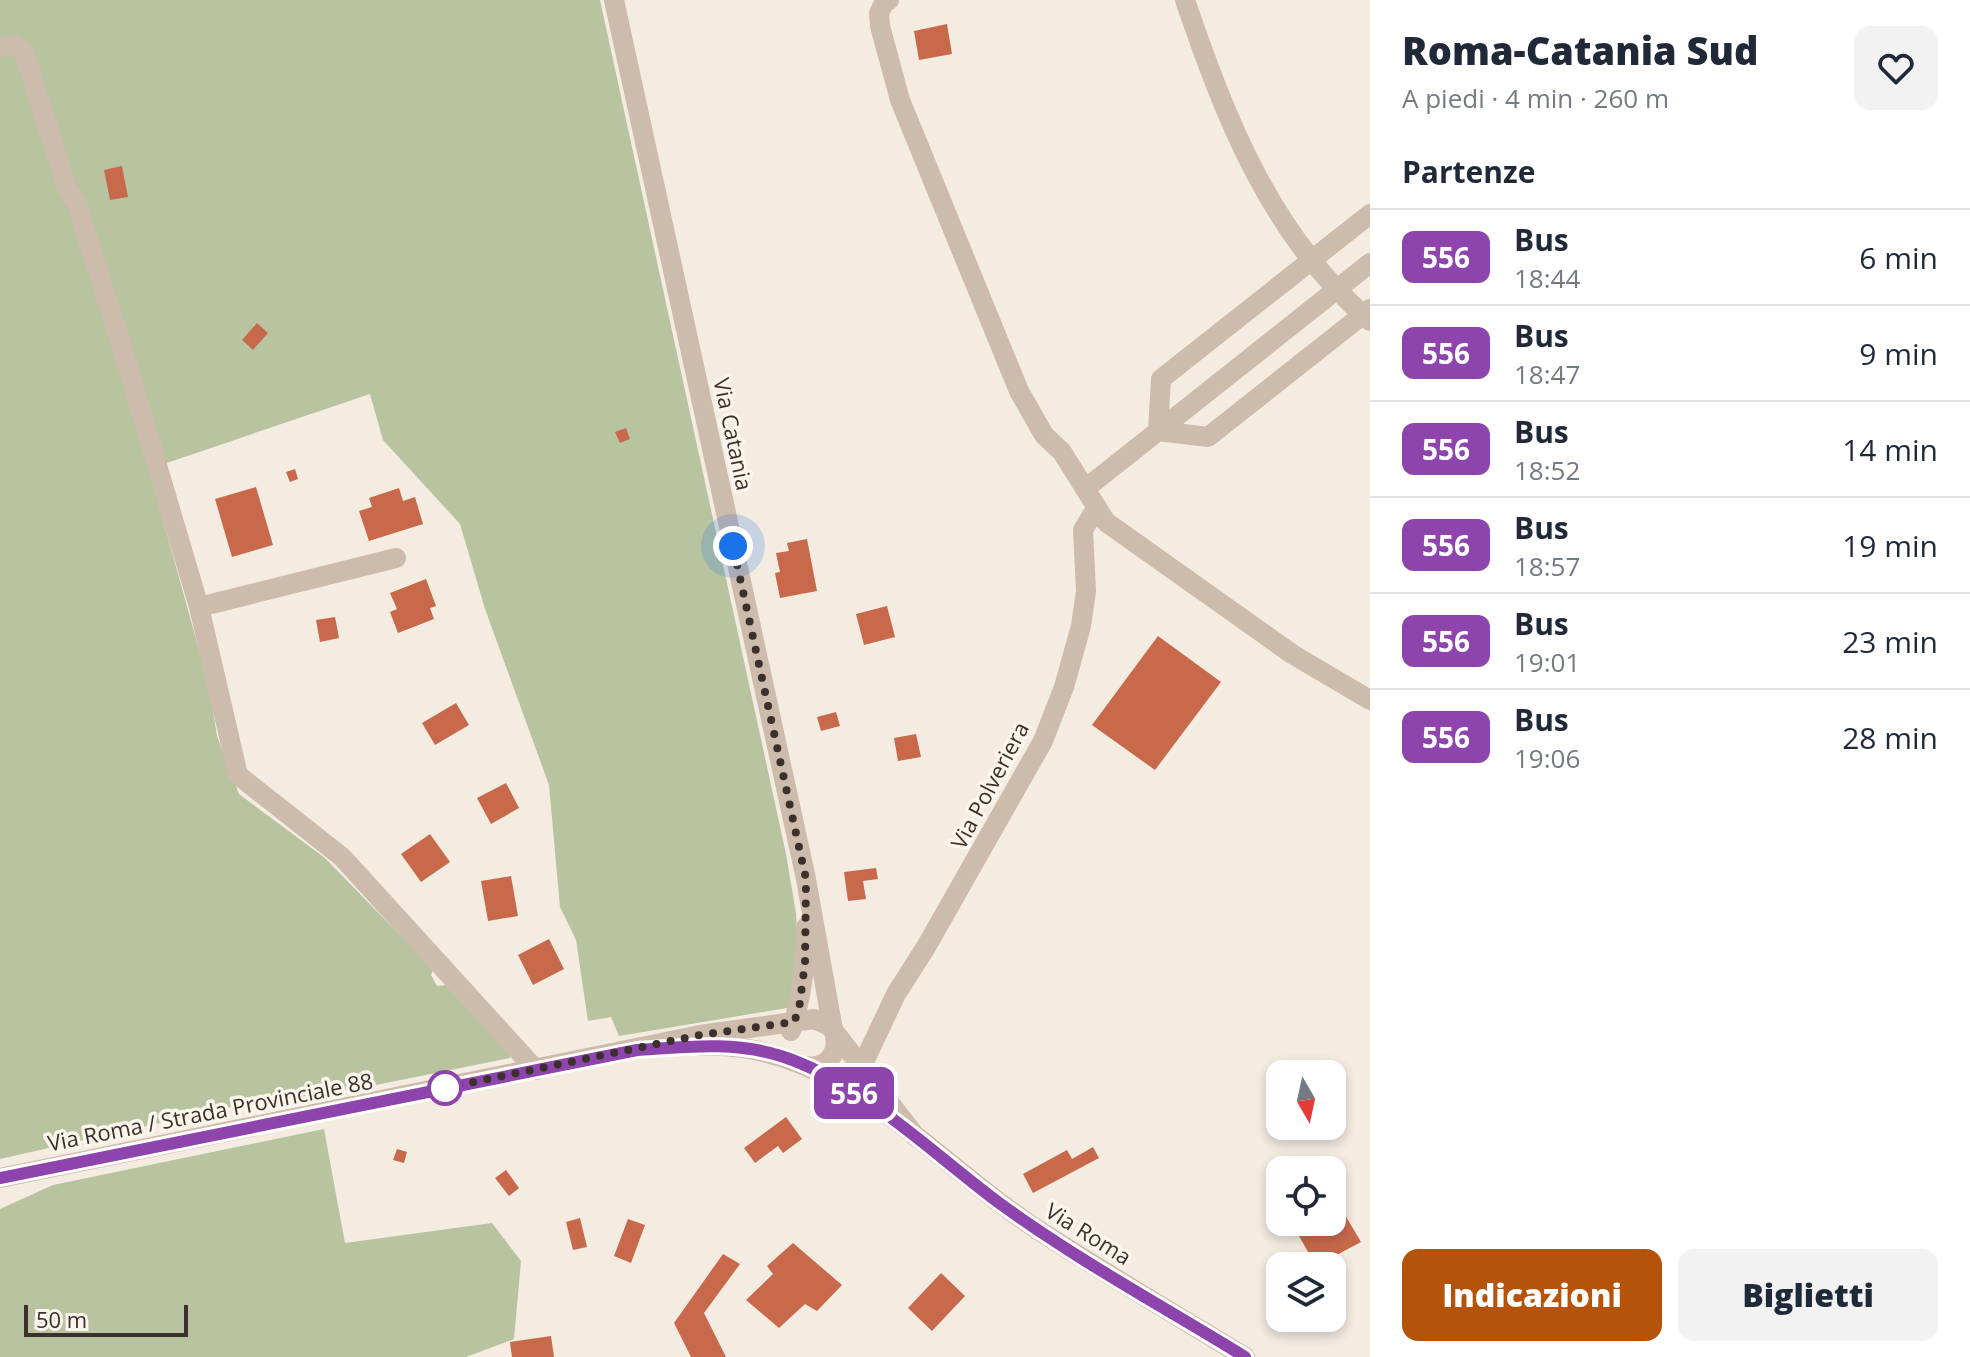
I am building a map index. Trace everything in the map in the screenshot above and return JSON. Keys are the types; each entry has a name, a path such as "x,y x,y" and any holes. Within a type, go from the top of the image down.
{"street":[{"name":"Via Catania","path":"614,0 806,879"},
{"path":"889,0 879,13 888,64 933,185 1025,401 1044,435 1062,452 1106,522 1246,622 1341,685 1370,700"},
{"path":"1158,431 1208,437 1367,315 1336,291 1311,261 1244,154 1210,76 1185,0"},
{"path":"0,47 14,45 24,52 67,188 77,204 199,607 238,775 342,857 536,1070 700,1035 821,1021 862,1066 916,1137"},
{"path":"1158,431 1161,379 1370,214"},
{"path":"1091,498 1158,431 1370,263"},
{"name":"Via Polveriera","path":"862,1066 896,994 1043,741 1064,687 1081,626 1086,591 1083,530 1091,498"},
{"path":"199,607 396,558"},
{"path":"806,879 803,981 797,1024 788,1047 799,1063 838,1083 916,1137"},
{"path":"637,1050 725,1045 753,1049 810,1068 825,1064 835,1052 834,1033 806,879"},
{"name":"Via Roma / Strada Provinciale 88","path":"0,1178 536,1070"},
{"name":"Via Roma","path":"916,1137 1037,1230 1245,1357"}],"green space":[{"path":"0,0 600,0 786,854 796,913 798,958 792,1003 787,1008 619,1036 611,1017 588,1021 576,940 560,907 549,785 485,609 460,524 383,440 370,394 149,469 209,686 217,736 239,794 325,858 433,969 431,975 437,986 446,985 510,1051 510,1058 366,1087 244,1104 0,1159"},
{"path":"324,1129 345,1243 492,1223 521,1261 514,1339 466,1357 0,1357 0,1209 53,1185"}],"building":[{"path":"947,24 952,54 919,60 914,31"},
{"path":"122,166 128,197 110,200 104,170"},
{"path":"257,323 268,333 253,350 242,340"},
{"path":"626,428 630,439 620,443 615,432"},
{"path":"295,469 298,479 290,482 286,472"},
{"path":"256,487 273,545 232,557 215,499"},
{"path":"399,488 403,501 415,497 423,524 369,541 359,511 372,507 369,498"},
{"path":"807,539 817,591 780,598 775,573 780,572 776,553 789,551 787,543"},
{"path":"426,579 436,606 430,608 434,619 398,633 390,612 397,609 390,593"},
{"path":"887,606 895,637 864,645 856,614"},
{"path":"335,617 339,638 320,642 316,620"},
{"path":"1158,636 1221,682 1155,770 1092,725"},
{"path":"456,703 469,725 435,745 422,723"},
{"path":"836,712 840,726 821,731 817,717"},
{"path":"916,734 921,757 898,761 894,738"},
{"path":"506,783 519,808 491,824 477,798"},
{"path":"430,834 450,862 421,882 401,854"},
{"path":"876,868 878,879 863,881 866,899 848,901 844,872"},
{"path":"511,876 518,916 488,921 481,881"},
{"path":"549,939 564,969 533,985 518,955"},
{"path":"786,1117 802,1139 783,1153 778,1146 755,1163 744,1148"},
{"path":"1093,1147 1099,1158 1033,1193 1023,1174 1067,1150 1072,1159"},
{"path":"397,1149 407,1152 404,1163 393,1160"},
{"path":"506,1170 519,1188 509,1196 495,1178"},
{"path":"1346,1217 1361,1242 1342,1252 1308,1252 1299,1236 1346,1236"},
{"path":"580,1218 587,1247 573,1250 566,1222"},
{"path":"628,1219 645,1225 631,1263 614,1256"},
{"path":"793,1243 842,1285 817,1311 805,1304 779,1328 746,1300 773,1274 767,1266"},
{"path":"723,1254 740,1264 704,1313 726,1357 691,1357 674,1323"},
{"path":"941,1273 965,1296 932,1331 908,1308"},
{"path":"551,1336 554,1357 512,1357 510,1342"}],"bus line":[{"name":"556","path":"0,1178 637,1050 725,1045 753,1049 795,1061 838,1083 916,1137 1037,1230 1245,1357"}],"route":[{"path":"445,1088 700,1035 794,1022 799,1009 805,963 806,879 733,546"}]}
